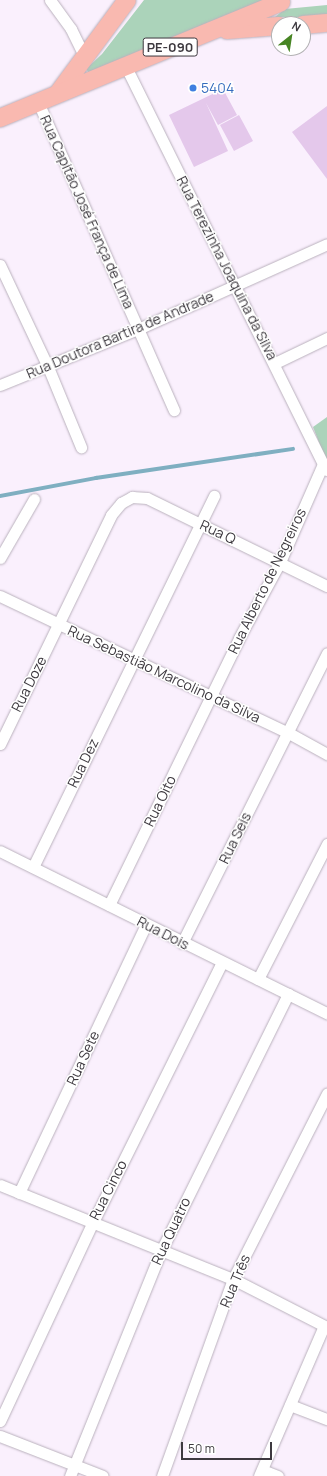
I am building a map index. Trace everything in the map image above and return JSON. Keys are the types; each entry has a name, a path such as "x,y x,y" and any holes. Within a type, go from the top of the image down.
{"main road":[{"name":"PE-090","path":"59,92 84,56 127,0"},
{"name":"PE-090","path":"0,118 59,92 285,1"},
{"path":"311,24 327,23"},
{"name":"PE-090","path":"212,31 271,27"}],"street":[{"path":"50,0 71,29 84,56"},
{"name":"Rua Terezinha Joaquina da Silva","path":"125,65 234,287 275,363 325,467"},
{"name":"Rua Capitão José França de Lima","path":"38,102 174,410"},
{"name":"Rua Doutora Bartira de Andrade","path":"0,386 138,329 327,244"},
{"path":"0,264 4,284 48,367 81,447"},
{"path":"275,363 327,338"},
{"name":"Rua Alberto de Negreiros","path":"210,697 280,562 325,467"},
{"name":"Rua Dez","path":"33,867 133,659 214,496"},
{"name":"Rua Q","path":"111,514 121,503 132,497 147,498 327,586"},
{"path":"0,558 34,498"},
{"name":"Rua Doze","path":"0,744 59,625 111,514"},
{"name":"Rua Sebastião Marcolino da Silva","path":"0,596 210,697 287,732 327,754"},
{"name":"Rua Seis","path":"182,943 327,653"},
{"name":"Rua Oito","path":"109,905 210,697"},
{"path":"258,979 327,844"},
{"name":"Rua Dois","path":"0,851 182,943 327,1013"},
{"name":"Rua Sete","path":"19,1193 146,924"},
{"name":"Rua Cinco","path":"0,1421 92,1224 222,962"},
{"name":"Rua Quatro","path":"70,1476 161,1251 288,994"},
{"name":"Rua Três","path":"162,1476 233,1279 327,1094"},
{"path":"0,1185 92,1224 233,1279 325,1327 261,1473 278,1476"},
{"path":"290,1405 327,1419"},
{"path":"0,1436 103,1476"}],"green space":[{"path":"144,0 267,0 89,73 86,69 102,54"},
{"path":"327,5 327,17 276,16 285,9"},
{"path":"327,417 327,463 313,427"}],"building":[{"path":"223,89 237,115 218,125 206,103 228,151 194,167 169,115"},
{"path":"327,106 327,179 292,132"},
{"path":"239,115 253,141 234,151 220,125"}],"waterway":[{"path":"0,496 96,478 293,449"}],"place":[{"name":"5404","path":"193,88"}]}
